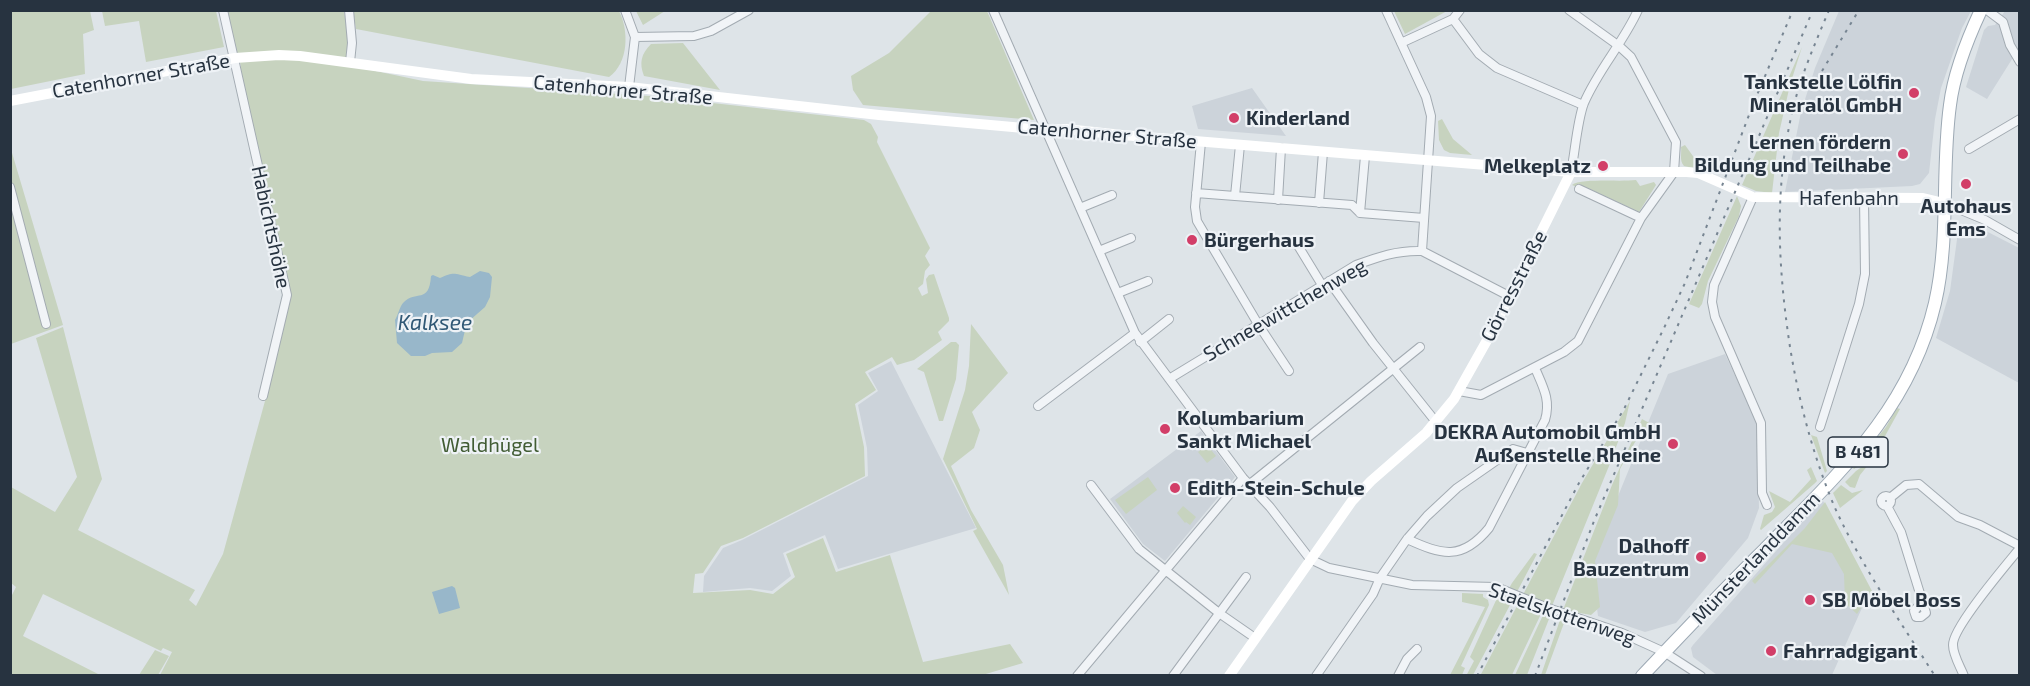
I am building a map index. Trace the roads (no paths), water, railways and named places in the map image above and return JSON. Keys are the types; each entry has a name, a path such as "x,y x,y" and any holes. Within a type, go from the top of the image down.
{"main road":[{"name":"B 481","path":"1944,203 1948,116 1953,84 1967,41 1981,10"},
{"name":"Münsterlanddamm","path":"1642,675 1840,472 1872,435 1892,405 1919,351 1935,305 1942,252 1944,203"}],"street":[{"name":"Habichtshöhe","path":"223,10 287,295 263,396"},
{"path":"349,10 352,43 350,62"},
{"path":"625,10 635,37 629,87"},
{"path":"635,37 694,36 719,28 749,10"},
{"path":"993,10 1140,342 1243,478 1310,559"},
{"path":"1386,10 1429,107 1429,160 1422,251 1509,296"},
{"path":"1401,43 1453,19 1460,10"},
{"path":"1456,395 1481,395 1535,369 1578,341 1641,218 1674,172 1677,158 1676,142 1631,57 1569,10"},
{"path":"1571,172 1583,105 1638,10"},
{"path":"1987,10 2003,22 2010,45 2019,62"},
{"path":"1453,19 1479,54 1497,68 1583,105"},
{"name":"Catenhorner Straße","path":"10,101 235,58 289,55 471,80 629,87 879,115 1046,130 1066,129 1571,172 1674,172"},
{"path":"1969,149 2019,118"},
{"path":"1201,142 1196,194 1197,221 1258,324 1289,371"},
{"path":"1235,196 1239,145"},
{"path":"1278,200 1281,148"},
{"path":"1319,203 1323,152"},
{"path":"1360,213 1365,156"},
{"name":"Görresstraße","path":"1228,675 1352,501 1371,481 1416,443 1436,422 1456,395 1571,172"},
{"name":"Hafenbahn","path":"1674,172 1698,173 1753,197 1923,198 1944,203 1984,220 2019,240"},
{"path":"10,187 46,324"},
{"path":"1579,189 1641,218"},
{"path":"1196,194 1352,205 1360,213 1424,218"},
{"path":"1080,208 1112,195"},
{"path":"1753,197 1714,285 1712,302 1715,317 1761,423 1762,493 1767,505"},
{"path":"1820,428 1860,304 1864,274 1864,198"},
{"path":"1099,251 1131,238"},
{"path":"1297,244 1436,422"},
{"name":"Schneewittchenweg","path":"1169,379 1356,265 1388,253 1405,250 1422,251"},
{"path":"1118,293 1148,281"},
{"path":"1140,342 1169,320"},
{"path":"1038,406 1135,333"},
{"path":"1250,484 1420,347"},
{"path":"1407,539 1441,552 1457,552 1478,541 1489,528 1545,420 1548,408 1546,394 1535,369"},
{"path":"1316,675 1407,539 1427,516 1472,476 1513,449 1527,453"},
{"path":"1077,675 1243,478"},
{"path":"1922,602 1901,532 1889,502 1906,485 1919,484 1958,517 1980,525 2019,547 1965,619 1953,642 1954,651 1964,675"},
{"path":"1091,485 1139,549 1255,639"},
{"name":"Staelskottenweg","path":"1310,559 1329,568 1412,585 1496,587 1545,607 1605,626 1664,652 1701,675"},
{"path":"1173,675 1246,577"},
{"path":"1398,675 1417,649"}],"water":[{"name":"Kalksee","path":"480,271 489,273 492,277 490,297 485,307 469,321 462,343 452,352 411,356 397,343 395,320 401,306 408,299 425,294 430,285 431,276 440,278 455,274 470,277"},
{"path":"452,586 455,588 460,608 439,614 432,592"}],"railway":[{"path":"1477,676 1579,483 1624,409 1664,328 1685,283 1754,102 1793,10"},
{"path":"1535,676 1594,521 1813,10"},
{"path":"1829,10 1799,86 1782,171 1781,259 1790,347 1808,429 1835,508 1869,573 1935,676"},
{"path":"1822,71 1859,10"}],"place":[{"name":"Tankstelle Lölfin Mineralöl GmbH","path":"1914,93"},
{"name":"Kinderland","path":"1234,118"},
{"name":"Lernen fördern Bildung und Teilhabe","path":"1903,154"},
{"name":"Melkeplatz","path":"1603,166"},
{"name":"Autohaus Ems","path":"1966,184"},
{"name":"Bürgerhaus","path":"1192,240"},
{"name":"Kolumbarium Sankt Michael","path":"1165,429"},
{"name":"DEKRA Automobil GmbH Außenstelle Rheine","path":"1673,444"},
{"name":"Edith-Stein-Schule","path":"1175,488"},
{"name":"Dalhoff Bauzentrum","path":"1701,557"},
{"name":"SB Möbel Boss","path":"1810,600"},
{"name":"Fahrradgigant","path":"1771,651"}],"park label":[{"name":"Waldhügel","path":"490,445"}]}
